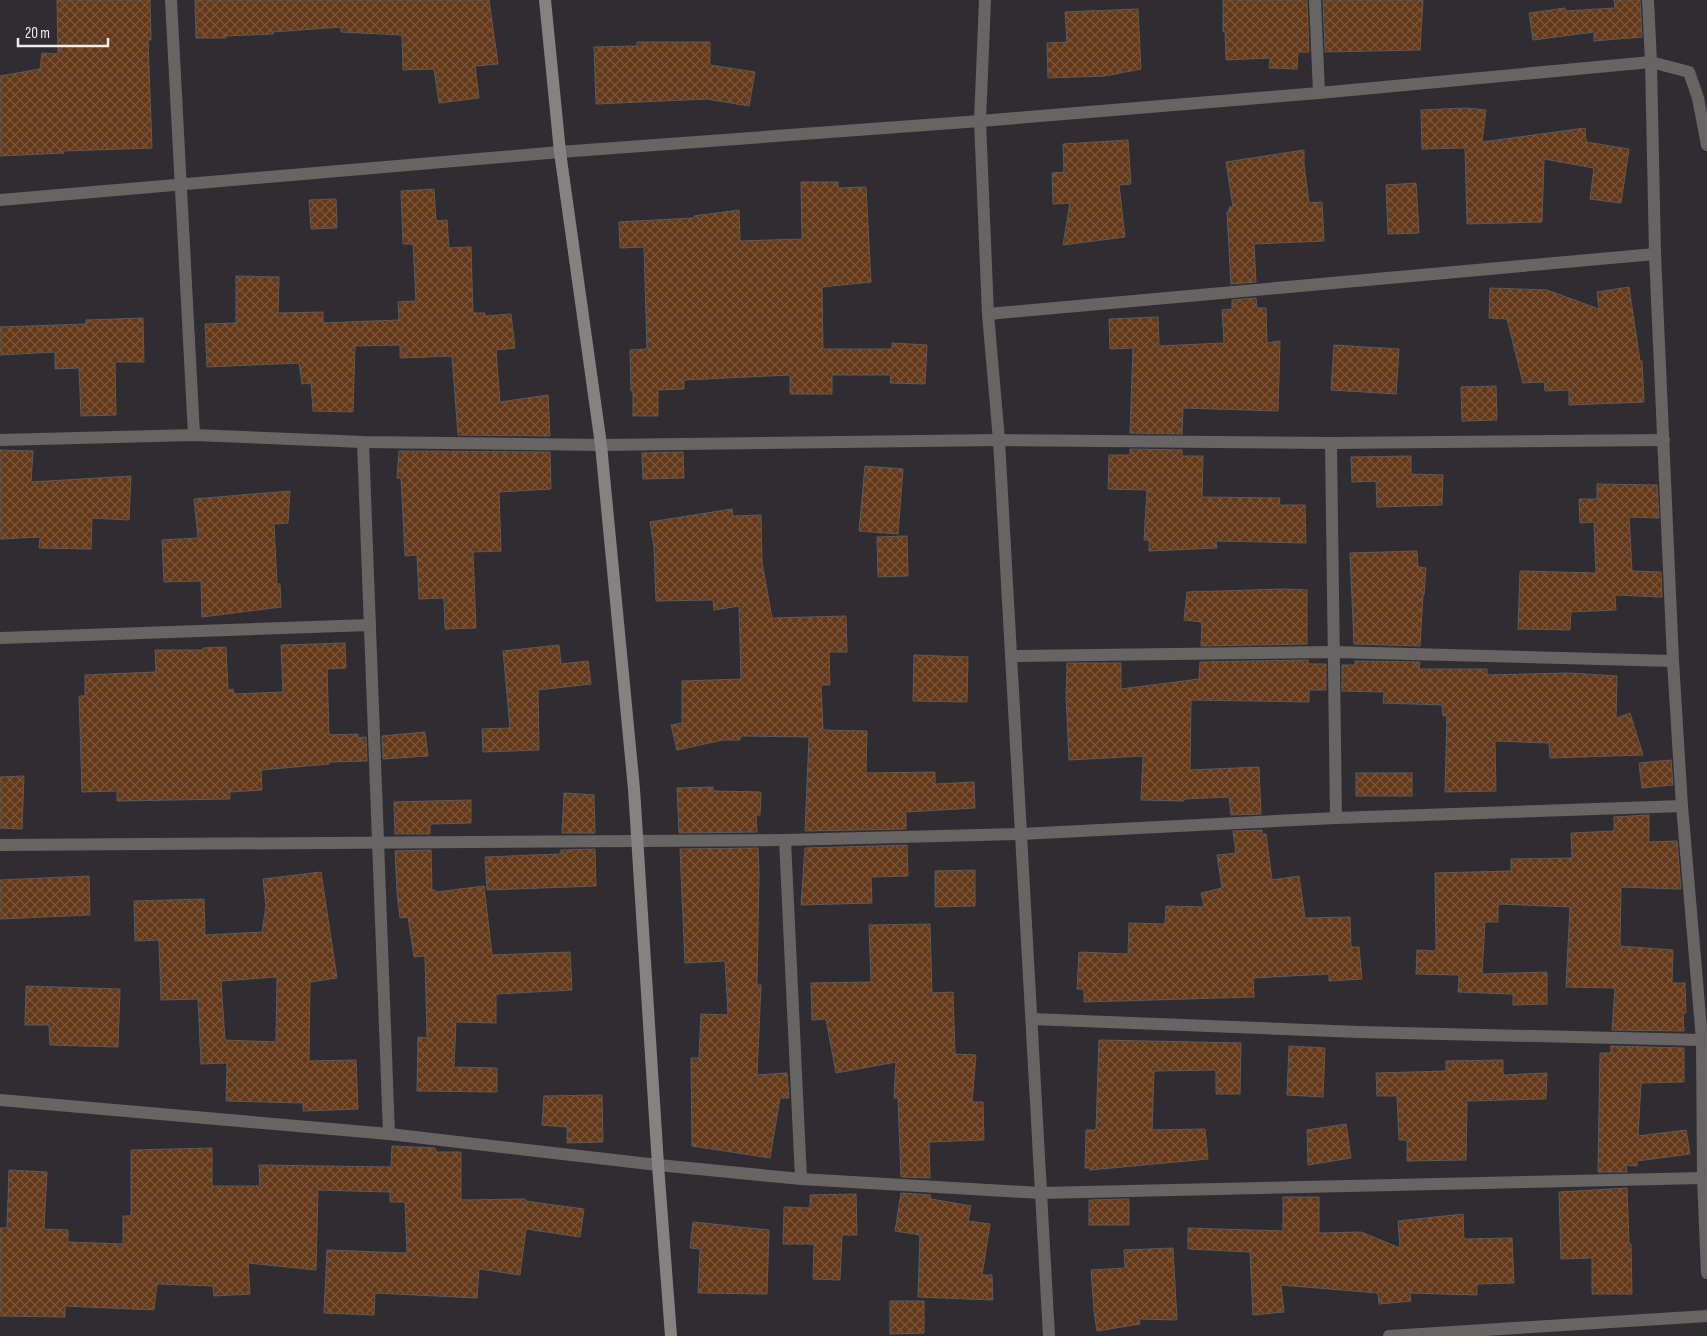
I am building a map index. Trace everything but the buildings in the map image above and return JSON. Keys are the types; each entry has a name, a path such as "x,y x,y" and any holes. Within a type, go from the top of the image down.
{"main road":[{"path":"545,0 560,152 601,445 638,841 658,1165 671,1336"}],"street":[{"path":"172,0 194,435"},
{"path":"985,0 980,122 988,314 999,440 1049,1336"},
{"path":"1315,0 1319,93"},
{"path":"1648,0 1655,254 1673,661 1682,806 1702,1040 1703,1178 1707,1273"},
{"path":"0,200 560,152 980,122 1651,62 1689,72 1698,98 1707,145"},
{"path":"988,314 1655,254"},
{"path":"0,440 194,435 363,442 601,445 999,440 1331,443 1664,440"},
{"path":"363,442 390,1134"},
{"path":"1331,443 1336,818"},
{"path":"0,638 370,624"},
{"path":"1011,656 1333,652 1673,661"},
{"path":"0,845 785,840 1021,834 1336,818 1682,806"},
{"path":"785,840 801,1179"},
{"path":"1032,1019 1359,1032 1702,1040"},
{"path":"0,1100 390,1134 658,1165 801,1179 1041,1192 1703,1178"},
{"path":"1389,1336 1707,1316"}]}
